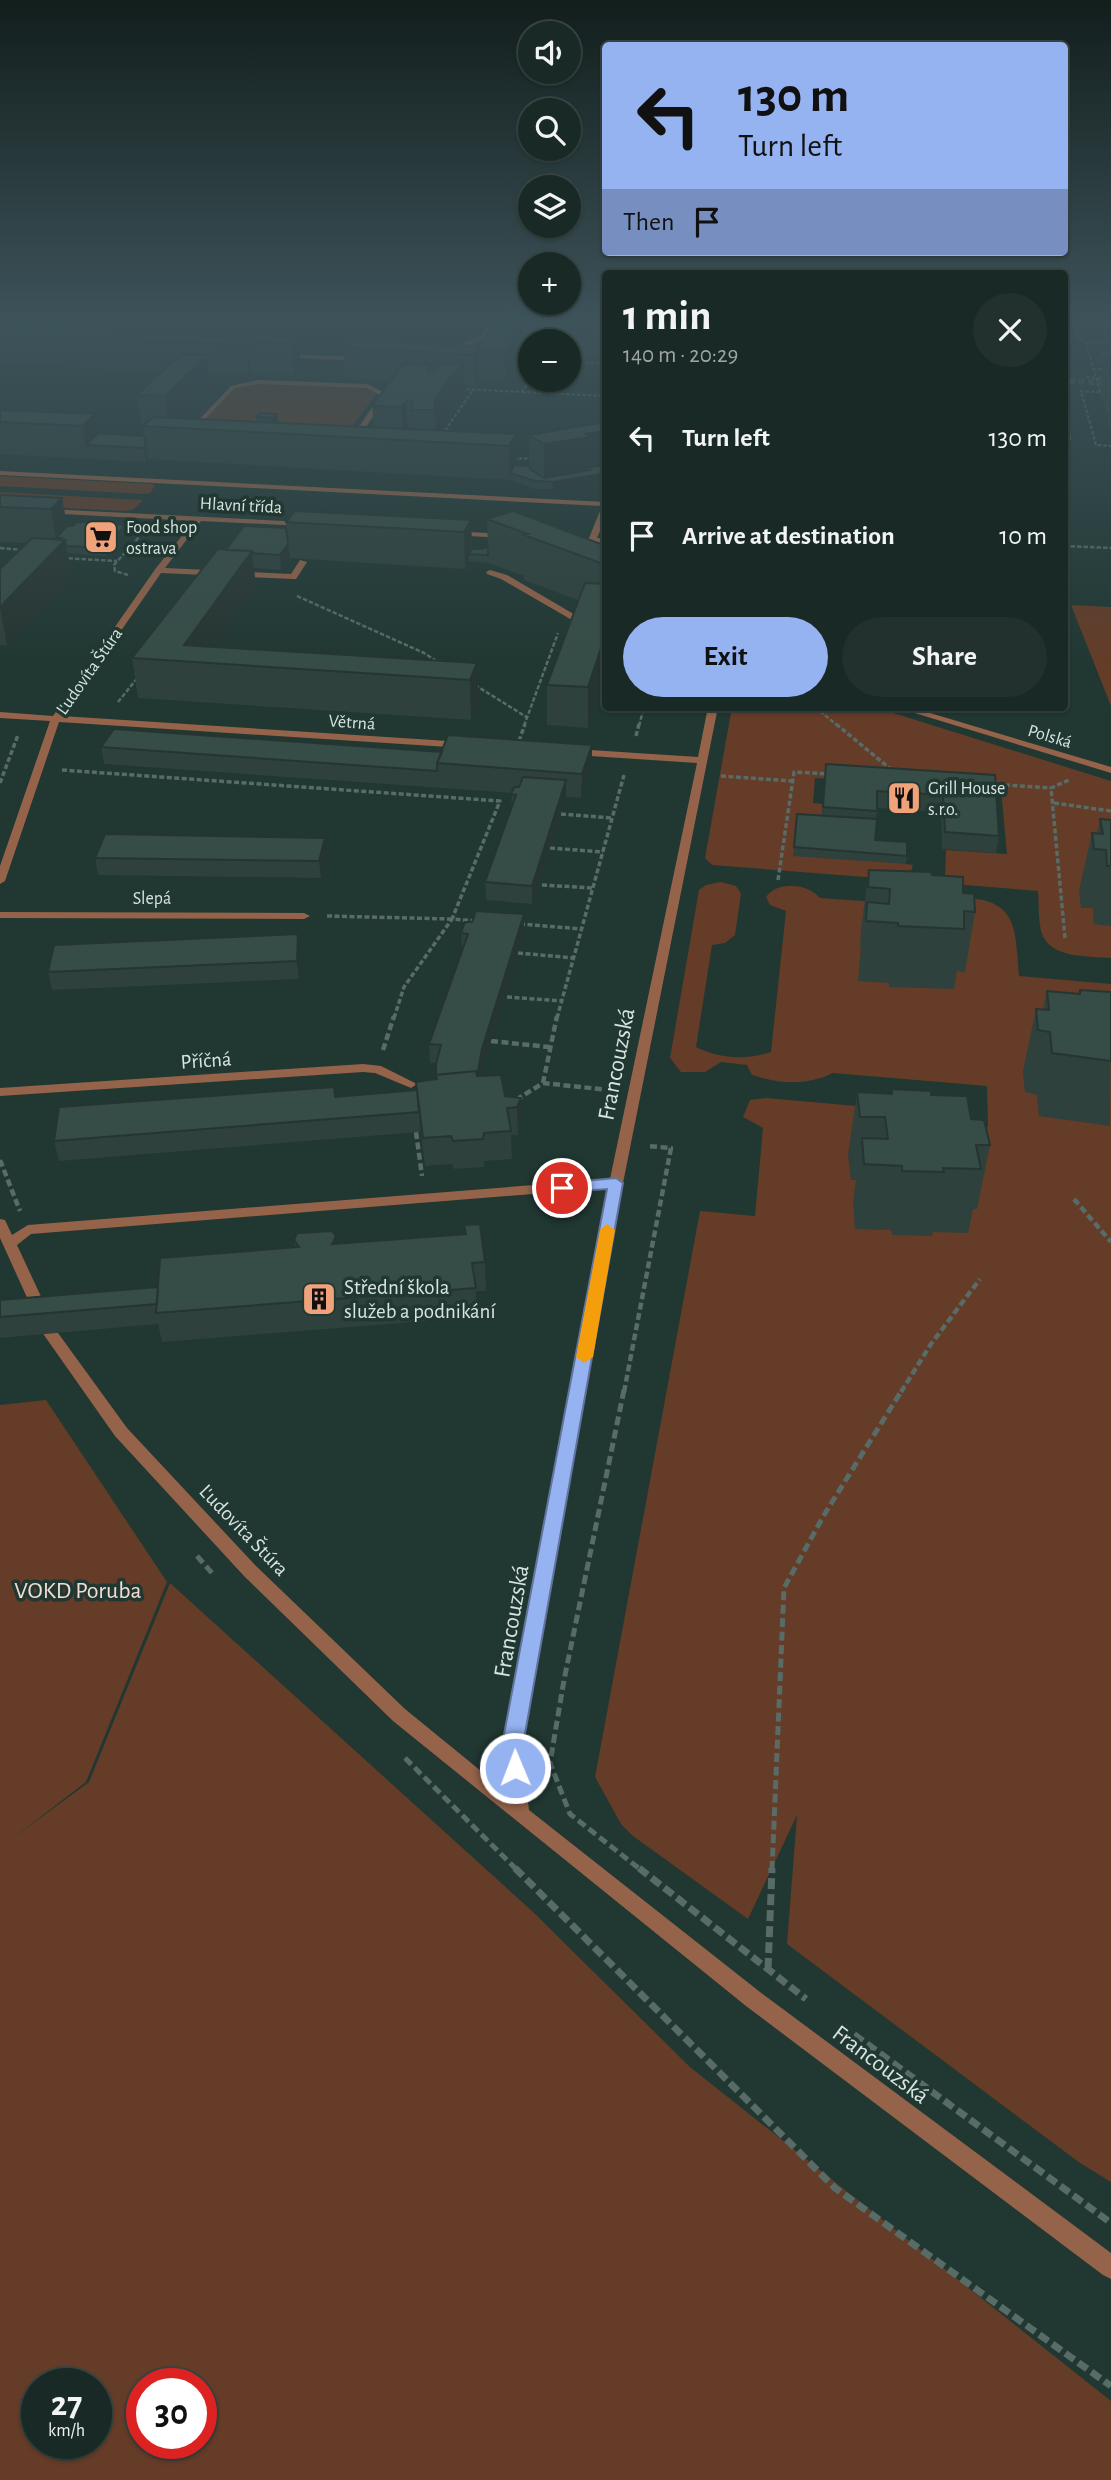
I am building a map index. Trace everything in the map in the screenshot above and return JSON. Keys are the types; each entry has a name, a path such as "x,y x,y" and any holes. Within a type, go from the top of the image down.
{"street":[{"path":"192,433 193,436 206,440 318,446 350,440 355,433"},
{"path":"1068,433 1069,439"},
{"name":"Hlavní třída","path":"0,473 602,505"},
{"name":"Hlavní třída","path":"40,510 311,525"},
{"path":"592,541 602,515"},
{"name":"Ľudovíta Štúra","path":"0,881 56,718 159,570 199,519"},
{"path":"446,533 513,536"},
{"path":"565,539 602,541"},
{"path":"159,570 293,577 303,562"},
{"path":"490,572 504,577 575,618 602,619"},
{"name":"Francouzská","path":"712,711 616,1183 512,1745 520,1814 753,1999 1111,2267"},
{"name":"Polská","path":"913,711 1111,770"},
{"name":"Větrná","path":"0,715 478,746"},
{"path":"561,751 702,760"},
{"name":"Slepá","path":"0,915 304,916"},
{"name":"Příčná","path":"0,1093 377,1069 411,1084"},
{"path":"9,1243 28,1230 616,1183"},
{"name":"Ľudovíta Štúra","path":"0,1223 51,1335 121,1432 250,1571 398,1715 520,1814"}],"path":[{"path":"439,442 444,433"},
{"path":"1093,433 1096,445 1111,446"},
{"path":"512,458 539,457"},
{"path":"1068,546 1111,548"},
{"path":"0,548 29,552"},
{"path":"59,558 117,561"},
{"path":"55,565 93,560"},
{"path":"249,574 424,653 447,667"},
{"path":"519,741 563,620 575,618"},
{"path":"116,704 140,674"},
{"path":"470,682 528,718"},
{"path":"543,1083 549,1047 643,711"},
{"path":"820,711 903,778"},
{"path":"0,783 18,735"},
{"path":"984,784 1051,788 1097,766"},
{"path":"54,770 500,801 452,919 404,987 377,1069"},
{"path":"779,880 794,772 835,774"},
{"path":"720,775 792,781"},
{"path":"1051,788 1065,938"},
{"path":"1054,803 1111,811"},
{"path":"561,814 612,818"},
{"path":"550,848 603,852"},
{"path":"542,884 593,888"},
{"path":"304,916 478,921"},
{"path":"517,924 582,929"},
{"path":"518,953 574,958"},
{"path":"507,997 562,1001"},
{"path":"491,1041 549,1047"},
{"path":"503,1101 515,1100 543,1083 609,1090"},
{"path":"514,1112 515,1100"},
{"path":"416,1132 420,1166"},
{"path":"671,1148 610,1463 564,1680 550,1763 570,1814 812,2004"},
{"path":"0,1160 28,1230"},
{"path":"1074,1199 1111,1242"},
{"path":"768,1970 784,1588 824,1515 931,1344 980,1279"},
{"path":"195,1554 214,1574"},
{"path":"395,1748 835,2188 1111,2386"},
{"path":"834,2021 1111,2223"}],"green space":[{"path":"292,433 347,433 345,436"},
{"path":"0,476 155,486 150,493 144,494 0,486"},
{"path":"0,492 143,500 134,509 126,511 0,505"},
{"path":"1071,605 1111,607 1111,706"},
{"path":"731,711 887,711 1111,781 1111,958 1072,955 1047,942 1040,924 1038,891 953,884 945,876 946,850 1007,854 1001,790 815,778 813,803 823,804 821,824 913,865 909,877 903,880 712,865 705,858"},
{"path":"721,882 736,886 741,894 735,935 725,943 712,945 696,1047 715,1054 742,1057 771,1052 786,911 770,905 766,897 785,886 801,887 820,898 949,907 965,898 983,900 1005,912 1011,922 1017,946 1019,976 1111,984 1111,2182 1080,2163 787,1944 797,1815 748,1919 633,1836 621,1824 595,1777 700,1211 755,1216 763,1128 743,1117 750,1100 766,1098 914,1111 964,1128 988,1127 987,1086 833,1073 803,1082 783,1082 752,1075 747,1065 721,1062 705,1072 681,1072 670,1058 699,890 706,885"},
{"name":"VOKD Poruba","path":"46,1400 167,1582 86,1782 13,1838 89,1782 170,1583 532,1911 690,2067 1111,2401 1111,2480 0,2480 0,1405"}],"building":[{"path":"98,433 144,436 146,446 86,445"},
{"path":"266,433 516,434 509,446"},
{"path":"594,433 586,434 590,437 544,444 529,435"},
{"path":"514,465 530,466 530,469 544,478 602,466 602,474 553,482 535,481 510,473"},
{"path":"0,495 62,498 51,509 0,507"},
{"path":"295,511 471,520 464,532 286,522"},
{"path":"513,511 602,544 602,564 524,535 528,534 487,519"},
{"path":"77,522 125,525 104,548 66,546 65,540 56,538 67,526 73,526"},
{"path":"244,526 286,528 288,544 280,555 226,550"},
{"path":"32,538 65,540 0,607 0,569"},
{"path":"488,547 488,555 469,554 472,549"},
{"path":"218,549 252,551 184,645 477,663 470,680 132,658"},
{"path":"585,583 602,584 602,645 588,687 547,685"},
{"path":"114,729 442,752 437,771 101,747"},
{"path":"448,735 592,745 582,774 437,763"},
{"path":"826,764 995,775 999,836 945,832 943,795 877,791 877,811 823,807"},
{"path":"523,777 566,780 532,886 485,882 516,795 511,794 514,787 519,787"},
{"path":"797,814 877,819 875,840 907,842 907,856 794,847"},
{"path":"1100,819 1111,820 1111,866 1107,866 1106,850 1094,849 1092,833 1103,834"},
{"path":"105,834 325,838 319,861 95,858"},
{"path":"869,870 931,872 932,875 963,877 963,893 974,894 975,912 964,911 964,929 898,926 898,923 866,921 867,902 889,904 890,889 868,887"},
{"path":"476,911 524,914 482,1049 477,1076 476,1071 436,1075 441,1045 429,1044 468,934 461,933 465,922 472,922"},
{"path":"298,934 297,961 48,972 54,945"},
{"path":"1080,990 1111,992 1111,1061 1052,1053 1050,1032 1038,1030 1036,1009 1049,1010 1047,991 1080,994"},
{"path":"476,1071 477,1076 501,1075 505,1096 521,1098 517,1107 507,1108 511,1131 484,1133 483,1139 453,1141 451,1136 423,1138 416,1082 437,1079 436,1075"},
{"path":"334,1087 335,1097 417,1090 419,1112 54,1141 59,1107"},
{"path":"892,1089 931,1091 931,1095 967,1096 971,1119 984,1120 990,1145 976,1145 981,1169 902,1171 902,1166 864,1164 862,1138 888,1139 885,1117 860,1117 857,1092 892,1094"},
{"path":"480,1224 485,1262 472,1263 476,1288 156,1313 160,1258 299,1247 294,1240 297,1233 332,1231 336,1236 332,1244 466,1234 464,1225"},
{"path":"158,1287 157,1304 0,1317 0,1300"}],"slow traffic":[{"path":"584,1357 607,1230"}],"place":[{"name":"Food shop ostrava","path":"101,537"},
{"name":"Grill House s.r.o.","path":"904,798"},
{"name":"Střední škola služeb a podnikání","path":"319,1299"}],"route":[{"path":"515,1768 512,1745 526,1681 616,1183 562,1188"}]}
